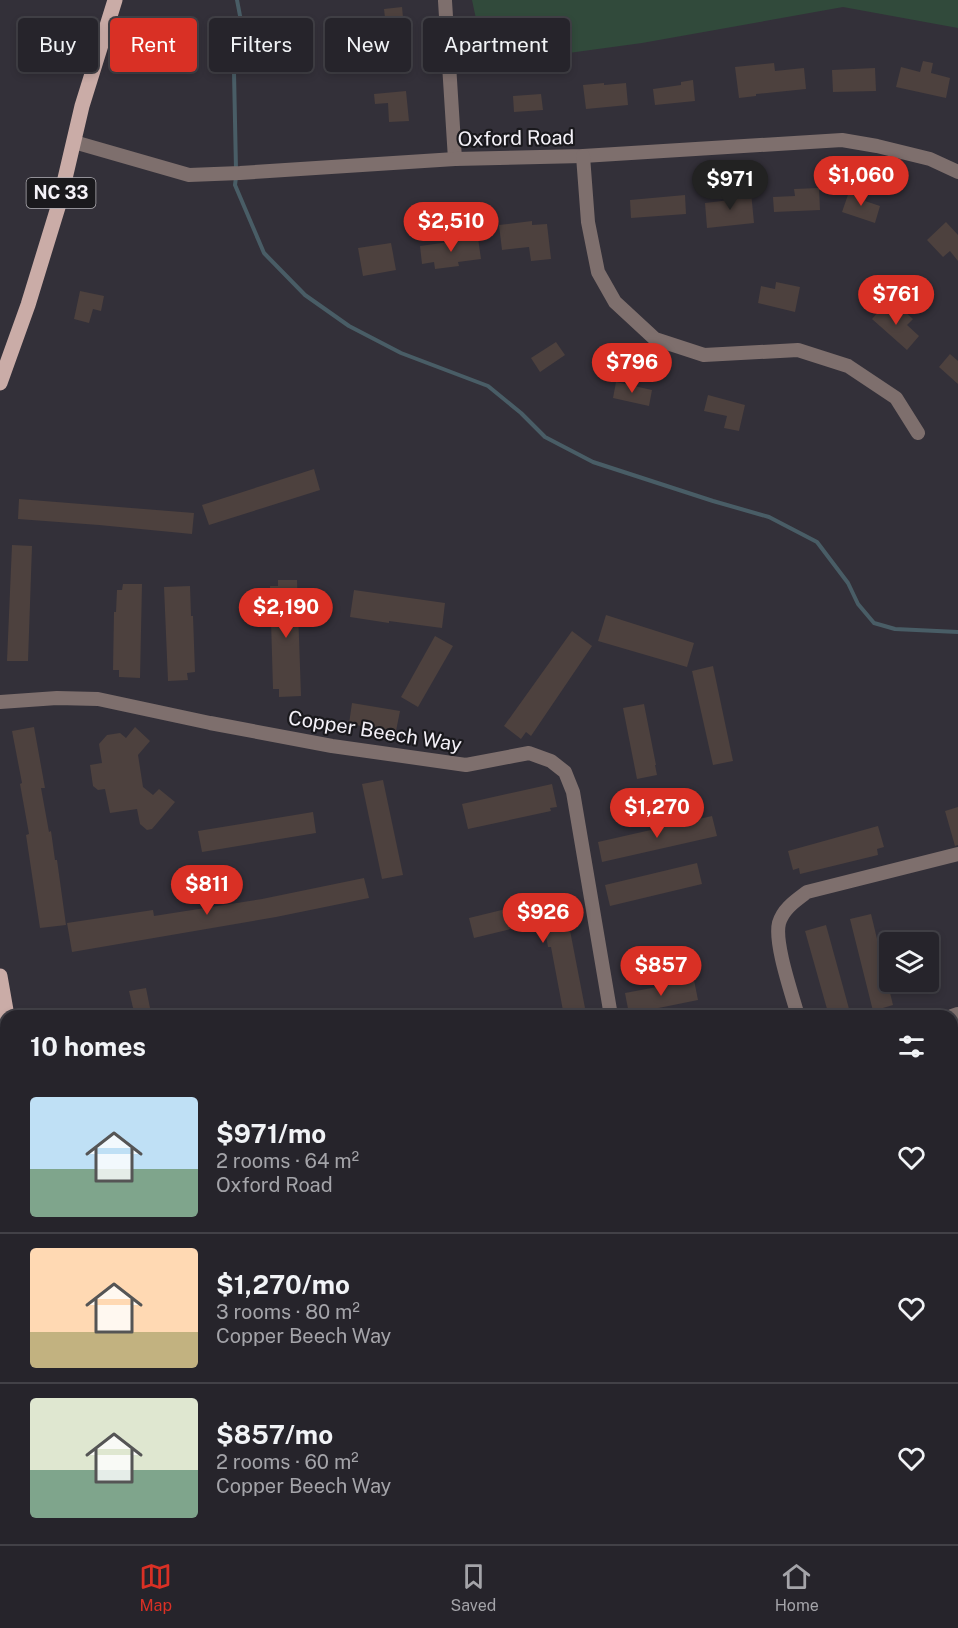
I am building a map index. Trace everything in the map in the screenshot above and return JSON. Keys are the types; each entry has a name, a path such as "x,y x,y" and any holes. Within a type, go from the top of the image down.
{"main road":[{"name":"NC 33","path":"0,383 28,305 59,204 82,106 115,0"},
{"path":"0,975 6,1010"}],"street":[{"path":"446,2 455,159"},
{"name":"Oxford Road","path":"74,142 189,175 455,159 583,156 842,140 930,159 958,172"},
{"path":"583,156 588,222 598,272 615,302 655,339 704,355 798,350 848,366 896,398 918,433"},
{"name":"Copper Beech Way","path":"0,702 57,698 98,699 332,746 466,765 529,753 551,761 565,772 573,792 610,1010"},
{"path":"796,1010 778,941 779,922 790,904 807,892 958,854"}],"green space":[{"path":"472,0 958,0 958,28 843,7 642,43 570,53 570,18 476,18"}],"building":[{"path":"402,7 403,18 385,18 384,9"},
{"path":"923,61 933,63 931,73 950,78 946,98 896,87 901,67 920,72"},
{"path":"774,63 775,71 804,68 806,89 739,98 735,67"},
{"path":"875,68 876,91 833,92 832,70"},
{"path":"693,80 695,101 655,105 653,89 681,85 681,82"},
{"path":"604,83 604,85 626,83 628,105 586,109 583,85"},
{"path":"406,91 409,121 389,122 388,103 375,104 374,94"},
{"path":"541,94 543,110 514,112 513,96"},
{"path":"819,188 820,210 774,212 773,197 795,196 794,189"},
{"path":"850,189 867,195 865,201 880,206 875,223 842,212"},
{"path":"751,192 754,223 707,228 705,203 730,200 730,194"},
{"path":"685,195 686,214 631,218 630,200"},
{"path":"532,221 532,225 547,224 551,259 531,261 529,247 502,250 499,225"},
{"path":"946,222 958,235 958,261 950,251 943,257 927,240"},
{"path":"478,238 481,259 458,262 459,266 435,269 434,262 422,264 420,246"},
{"path":"391,243 396,270 363,276 358,248"},
{"path":"776,282 800,287 795,312 758,303 761,286 775,289"},
{"path":"80,291 104,296 101,311 93,309 89,323 74,319"},
{"path":"885,304 900,317 905,312 913,319 907,325 919,336 907,350 872,319"},
{"path":"556,342 565,355 540,372 531,358"},
{"path":"950,354 958,361 958,384 939,367"},
{"path":"616,382 652,390 649,406 613,398"},
{"path":"708,395 745,405 739,431 724,428 727,416 704,411"},
{"path":"314,469 320,490 209,525 202,505"},
{"path":"19,499 194,513 192,534 18,519"},
{"path":"12,545 32,546 28,661 7,661"},
{"path":"278,580 297,580 301,696 279,697 279,689 273,689 270,586 278,586"},
{"path":"123,584 142,584 140,678 119,677 119,670 113,670 114,612 116,612 117,590 122,590"},
{"path":"190,586 195,672 187,673 188,680 168,681 164,587"},
{"path":"354,590 445,603 442,628 350,617"},
{"path":"606,615 694,643 687,667 598,641"},
{"path":"572,631 592,646 531,736 526,732 521,739 504,726"},
{"path":"435,636 453,646 418,707 401,697"},
{"path":"713,666 733,761 713,765 692,671"},
{"path":"352,703 400,711 396,731 349,724"},
{"path":"644,704 657,775 637,779 623,708"},
{"path":"34,727 45,788 41,788 55,860 57,860 66,925 40,928 26,835 29,834 20,784 22,783 12,731"},
{"path":"135,727 150,741 138,755 143,787 153,795 159,789 175,802 152,829 147,830 140,824 137,809 110,813 105,789 98,790 93,786 90,765 102,763 99,744 107,735 120,733 126,738"},
{"path":"383,780 403,875 382,879 362,784"},
{"path":"552,784 557,807 550,808 551,811 468,829 462,804"},
{"path":"958,807 958,845 955,846 945,811"},
{"path":"313,812 316,833 202,852 198,831"},
{"path":"712,816 717,836 602,862 598,842"},
{"path":"878,826 884,847 877,849 878,855 800,874 799,868 793,870 788,851"},
{"path":"697,863 702,884 610,906 605,885"},
{"path":"364,878 369,898 276,917 72,952 67,923 153,910 154,916 262,899"},
{"path":"559,896 566,926 569,925 585,1008 584,1010 563,1010 551,947 548,947 543,921 474,938 469,918"},
{"path":"871,914 879,947 879,992 890,992 893,1005 873,1010 850,919"},
{"path":"826,925 849,1010 827,1010 805,931"},
{"path":"694,980 698,1000 649,1010 628,1010 625,993"},
{"path":"146,988 150,1008 134,1010 129,991"}],"waterway":[{"path":"236,170 234,72 241,21 237,0"},
{"path":"236,177 235,185 264,253 305,295 349,326 401,353 488,386 521,413 545,437 593,462 769,517 817,542 848,583 858,604 874,623 895,629 958,632"}]}
